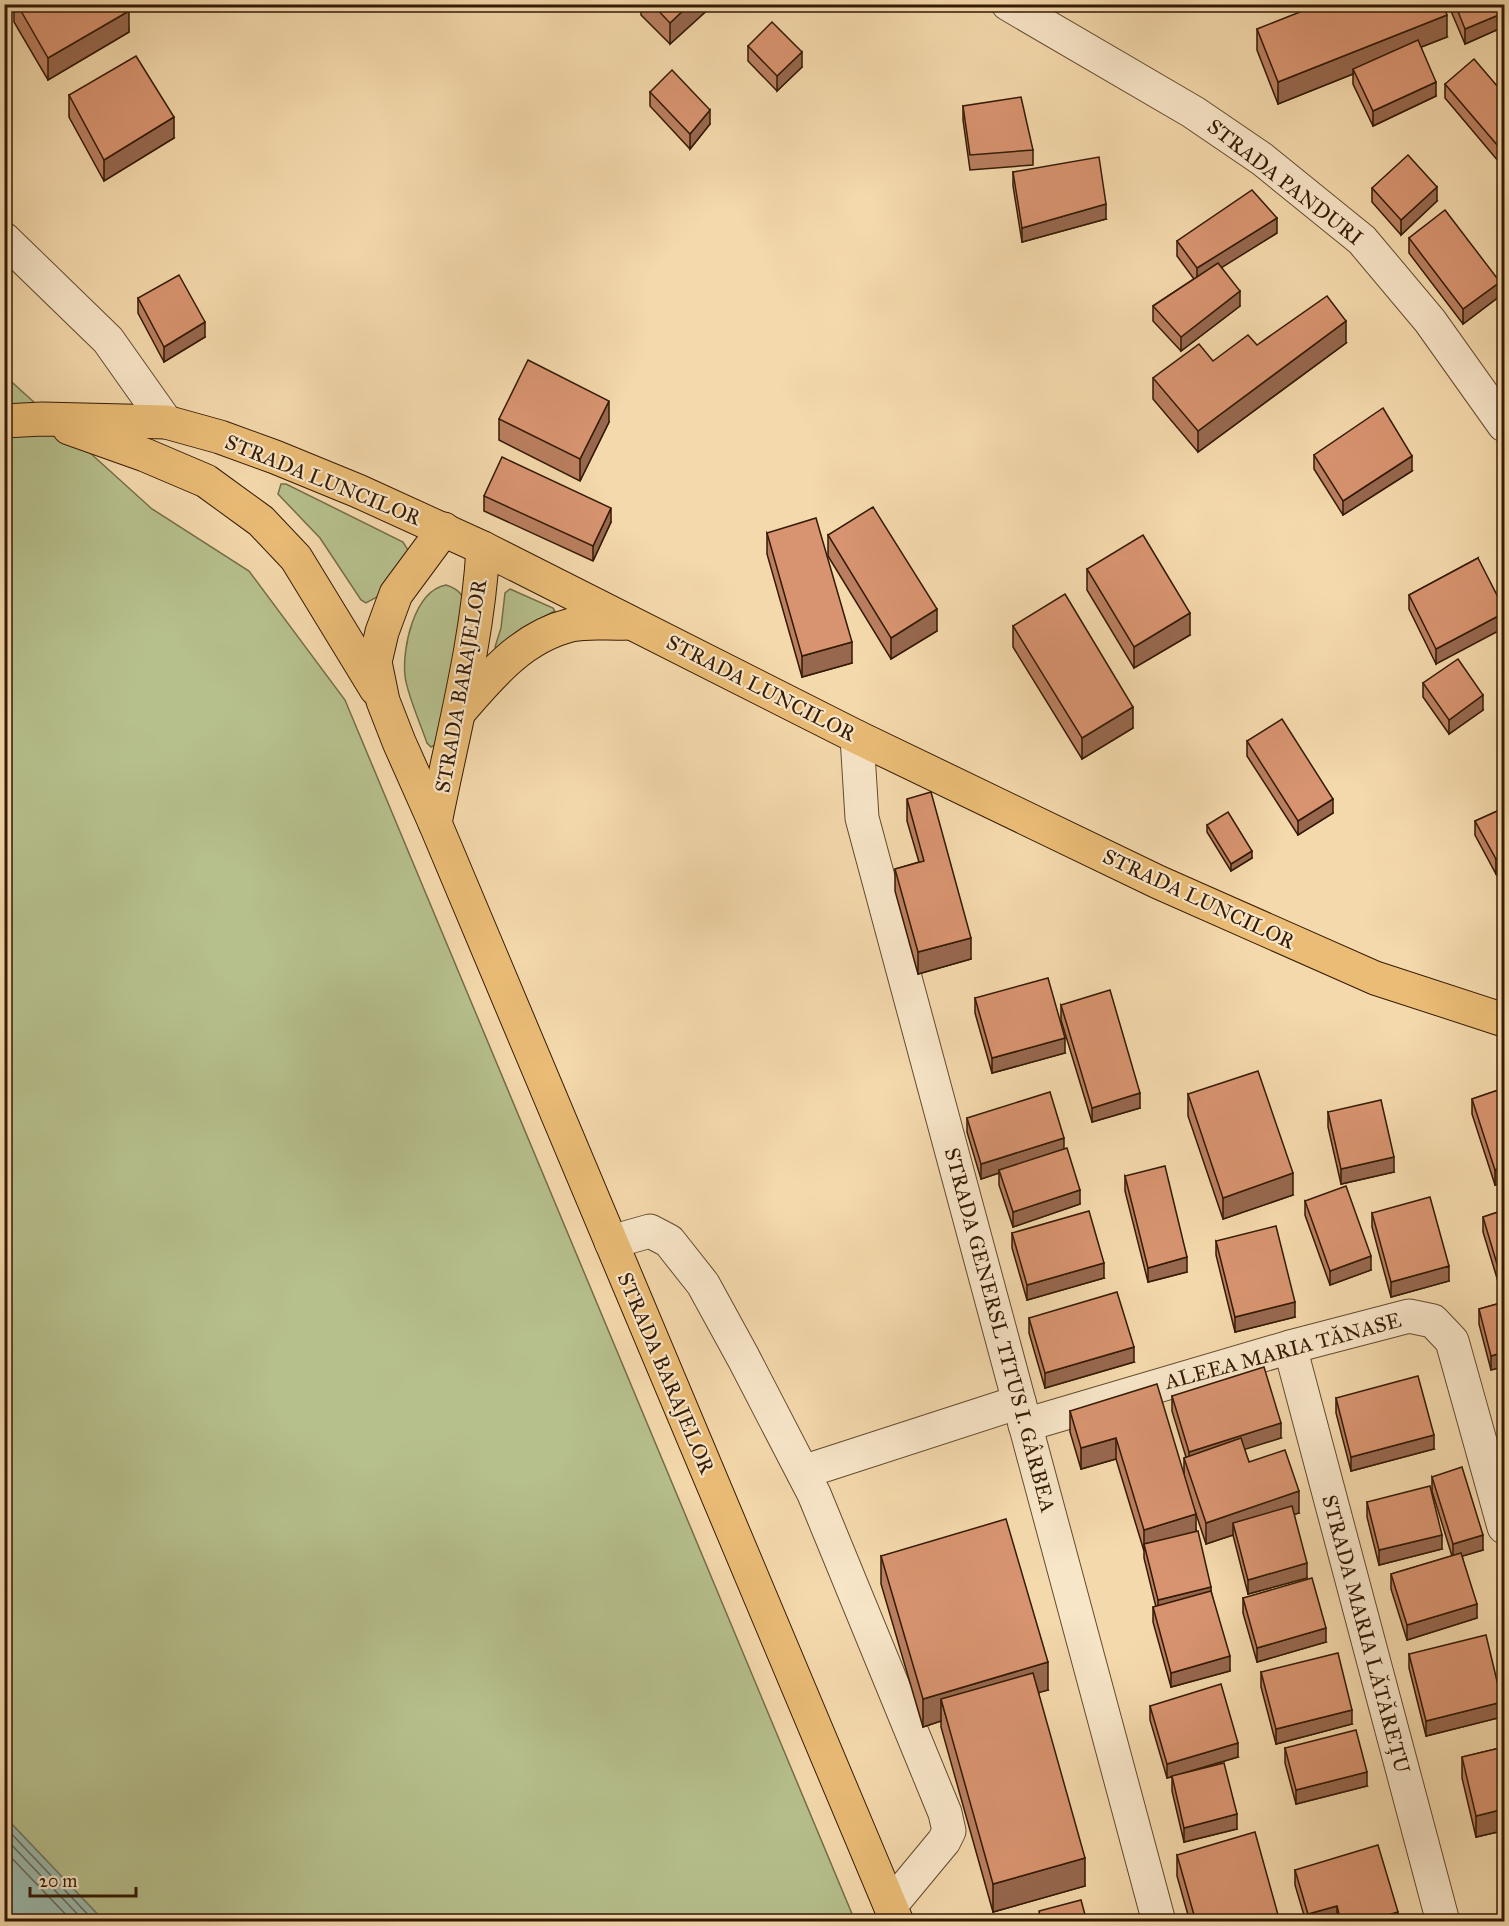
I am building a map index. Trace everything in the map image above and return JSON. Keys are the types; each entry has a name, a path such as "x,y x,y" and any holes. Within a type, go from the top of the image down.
{"main road":[{"name":"STRADA LUNCILOR","path":"4,421 42,419 166,422 220,437 275,457 483,548 857,737 1158,882 1375,978 1504,1020"},
{"path":"42,419 145,455 206,481 261,520 296,558 383,701"},
{"name":"STRADA BARAJELOR","path":"444,530 396,594 382,632 375,662 383,701 894,1913"},
{"name":"STRADA BARAJELOR","path":"435,823 460,711 482,578 483,548"},
{"path":"460,711 514,653 542,636 572,624 633,623"}],"street":[{"name":"STRADA PANDURI","path":"1008,4 1193,112 1262,159 1362,240 1430,321 1504,425"},
{"path":"4,239 108,340 166,422"},
{"name":"STRADA GENERSL TITUS I. GÂRBEA","path":"857,737 862,818 1159,1922"},
{"path":"611,1242 650,1231 669,1241 703,1284 814,1494 940,1802 949,1831 894,1913"},
{"name":"ALEEA MARIA TĂNASE","path":"803,1472 1022,1413 1409,1316 1432,1321 1452,1341 1504,1527"},
{"name":"STRADA MARIA LĂTĂREŢU","path":"1290,1347 1443,1922"}],"green space":[{"path":"4,375 152,509 249,571 345,700 855,1921 104,1921 5,1817"},
{"path":"281,484 286,484 403,542 408,550 406,555 377,597 366,603 361,600 320,538 278,494"},
{"path":"446,585 460,593 466,609 435,745 431,747 427,743 408,692 405,676 406,651 412,622 418,609 435,589"},
{"path":"510,589 553,608 555,611 521,629 498,649 495,647 501,628 505,593"}],"water":[{"path":"5,1817 104,1921 5,1921"}],"building":[{"path":"17,4 126,4 129,11 48,58"},
{"path":"652,4 690,4 670,23"},
{"path":"1320,4 1370,4 1371,6 1375,4 1443,4 1447,15 1278,82 1257,29"},
{"path":"1455,4 1498,4 1501,14 1465,29"},
{"path":"772,22 802,52 777,76 748,46"},
{"path":"1418,40 1436,82 1373,111 1353,69"},
{"path":"136,56 174,117 104,160 69,95"},
{"path":"1474,59 1504,94 1504,153 1445,84"},
{"path":"672,70 710,110 690,134 650,92"},
{"path":"1021,97 1033,150 970,155 963,106"},
{"path":"1408,155 1437,187 1401,220 1372,188"},
{"path":"1099,157 1106,204 1022,228 1013,172"},
{"path":"1252,190 1277,218 1197,268 1177,241"},
{"path":"1445,210 1500,282 1463,309 1409,238"},
{"path":"1218,263 1240,291 1181,337 1153,306"},
{"path":"179,275 205,322 164,347 138,298"},
{"path":"1327,296 1346,321 1198,431 1153,378 1199,344 1213,361 1248,335 1257,345"},
{"path":"528,360 609,401 580,459 499,419"},
{"path":"1383,408 1412,456 1343,501 1314,455"},
{"path":"502,457 611,508 593,546 484,496"},
{"path":"873,507 937,609 891,638 828,535"},
{"path":"816,518 852,642 802,656 767,533"},
{"path":"1143,535 1190,613 1134,647 1087,569"},
{"path":"1478,558 1504,613 1436,649 1409,595"},
{"path":"1065,594 1133,707 1082,738 1013,626"},
{"path":"1458,659 1483,695 1449,720 1423,683"},
{"path":"1282,719 1333,799 1298,821 1247,741"},
{"path":"931,792 971,938 918,952 895,869 924,861 907,799"},
{"path":"1504,808 1504,855 1496,859 1475,821"},
{"path":"1228,812 1252,851 1231,864 1207,825"},
{"path":"1048,978 1065,1038 992,1058 975,998"},
{"path":"1110,990 1140,1093 1092,1108 1061,1005"},
{"path":"1258,1071 1293,1173 1223,1198 1188,1094"},
{"path":"1504,1088 1504,1167 1495,1170 1472,1099"},
{"path":"1050,1092 1064,1138 981,1164 967,1118"},
{"path":"1381,1100 1394,1157 1341,1169 1328,1112"},
{"path":"1067,1148 1080,1190 1013,1212 999,1170"},
{"path":"1165,1166 1187,1257 1148,1268 1125,1176"},
{"path":"1346,1186 1371,1256 1330,1271 1305,1201"},
{"path":"1430,1197 1449,1266 1391,1282 1372,1213"},
{"path":"1504,1210 1504,1272 1500,1274 1483,1217"},
{"path":"1089,1211 1104,1263 1027,1285 1012,1233"},
{"path":"1276,1226 1295,1302 1235,1317 1216,1241"},
{"path":"1117,1292 1134,1347 1045,1373 1029,1318"},
{"path":"1504,1302 1504,1352 1491,1356 1479,1309"},
{"path":"1264,1367 1281,1423 1189,1452 1172,1396"},
{"path":"1504,1369 1504,1395 1498,1370"},
{"path":"1418,1376 1434,1435 1351,1457 1336,1398"},
{"path":"1157,1384 1196,1514 1144,1530 1116,1438 1081,1448 1070,1411"},
{"path":"1241,1438 1249,1462 1285,1450 1299,1491 1206,1523 1184,1458"},
{"path":"1462,1467 1483,1535 1453,1544 1432,1477"},
{"path":"1430,1486 1442,1535 1379,1550 1367,1502"},
{"path":"1292,1506 1307,1563 1248,1580 1233,1523"},
{"path":"1006,1519 1048,1662 923,1699 881,1556"},
{"path":"1198,1531 1211,1587 1158,1600 1144,1544"},
{"path":"1461,1553 1477,1604 1407,1625 1391,1574"},
{"path":"1312,1578 1326,1628 1257,1648 1243,1598"},
{"path":"1211,1591 1230,1656 1171,1673 1153,1607"},
{"path":"1486,1635 1502,1702 1426,1721 1409,1654"},
{"path":"1338,1653 1352,1710 1276,1729 1261,1672"},
{"path":"1033,1673 1085,1858 993,1884 941,1699"},
{"path":"1221,1684 1238,1743 1167,1764 1150,1706"},
{"path":"1356,1730 1367,1772 1296,1790 1285,1748"},
{"path":"1504,1747 1504,1809 1476,1816 1462,1757"},
{"path":"1224,1763 1237,1814 1184,1828 1172,1776"},
{"path":"1255,1832 1280,1922 1196,1922 1177,1855"},
{"path":"1378,1845 1398,1912 1364,1922 1341,1922 1337,1906 1308,1914 1295,1870"},
{"path":"1081,1900 1087,1922 1041,1922 1039,1911"}]}
